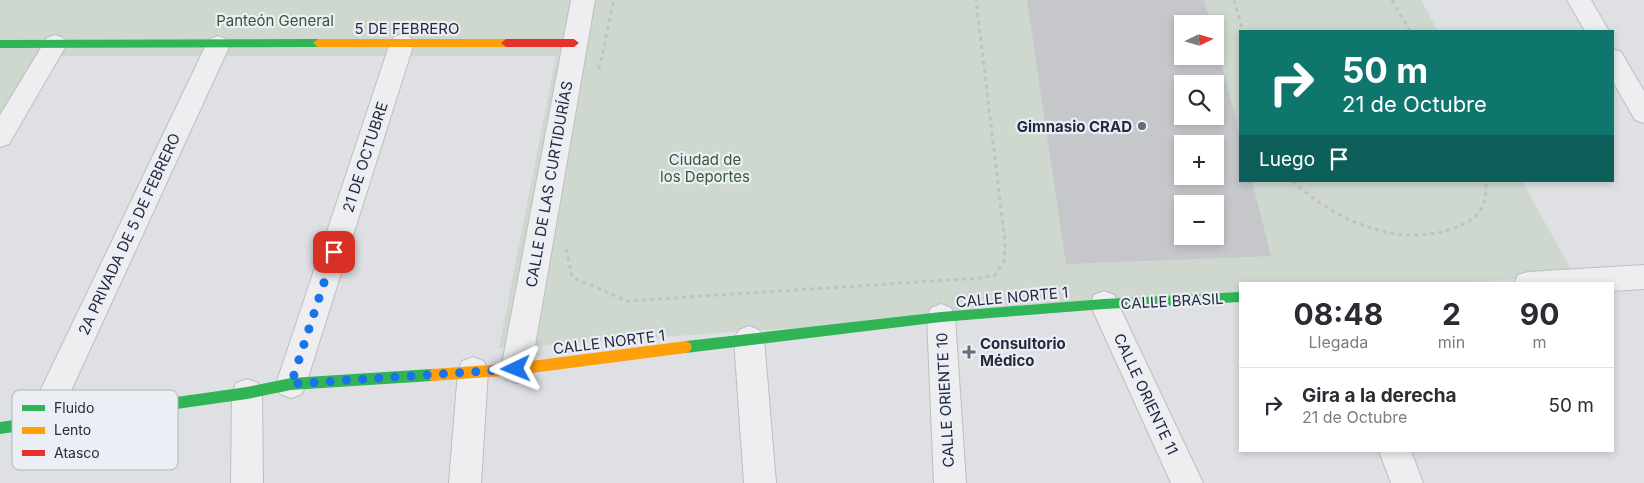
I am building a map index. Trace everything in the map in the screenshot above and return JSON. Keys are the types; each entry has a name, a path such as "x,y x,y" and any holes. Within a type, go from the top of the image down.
{"street":[{"name":"CALLE DE LAS CURTIDURÍAS","path":"516,369 583,0"},
{"path":"1579,0 1596,30"},
{"name":"21 DE OCTUBRE","path":"291,384 402,43"},
{"name":"5 DE FEBRERO","path":"0,44 574,43"},
{"path":"0,137 55,44"},
{"name":"2A PRIVADA DE 5 DE FEBRERO","path":"56,390 218,45"},
{"path":"1614,61 1644,113"},
{"path":"1561,282 1644,277"},
{"name":"CALLE BRASIL","path":"1104,304 1239,297"},
{"name":"CALLE NORTE 1","path":"178,403 247,393 291,384 516,369 941,317 1104,304"},
{"name":"CALLE ORIENTE 11","path":"1104,304 1187,483"},
{"name":"CALLE ORIENTE 10","path":"941,317 950,483"},
{"path":"749,339 760,483"},
{"path":"465,483 473,371"},
{"path":"247,393 247,483"},
{"path":"1395,452 1407,483"}],"path":[{"path":"598,74 614,0"},
{"path":"565,244 572,277 627,301 980,278 995,275 1004,262 1005,242 976,0"},
{"path":"1234,0 1243,30"},
{"path":"1392,0 1409,30"},
{"path":"1294,182 1322,204 1343,216 1367,226 1403,235 1441,233 1468,222 1483,211 1488,197 1486,182"}],"green space":[{"name":"Ciudad de los Deportes","path":"0,0 1421,0 1437,30 1239,30 1239,182 1523,182 1574,275 1471,282 1239,282 1239,298 499,348 556,56 59,56 0,144"}],"building":[{"name":"Gimnasio CRAD","path":"1027,0 1204,0 1208,15 1174,15 1174,65 1222,65 1239,132 1239,182 1252,182 1271,256 1066,264"}],"traffic: fast":[{"path":"0,44 318,43"},
{"path":"686,347 941,317 1104,304 1239,297"},
{"path":"178,403 247,393 291,384 432,375"},
{"path":"0,428 12,426"}],"traffic: slow":[{"path":"318,43 506,43"},
{"path":"432,375 516,369 686,347"}],"traffic: jam":[{"path":"506,43 574,43"}],"place":[{"name":"Gimnasio CRAD","path":"1142,126"},
{"name":"Consultorio Médico","path":"969,352"}],"route":[{"path":"334,252 291,384 516,369"}],"park label":[{"name":"Panteón General","path":"275,20"}]}
